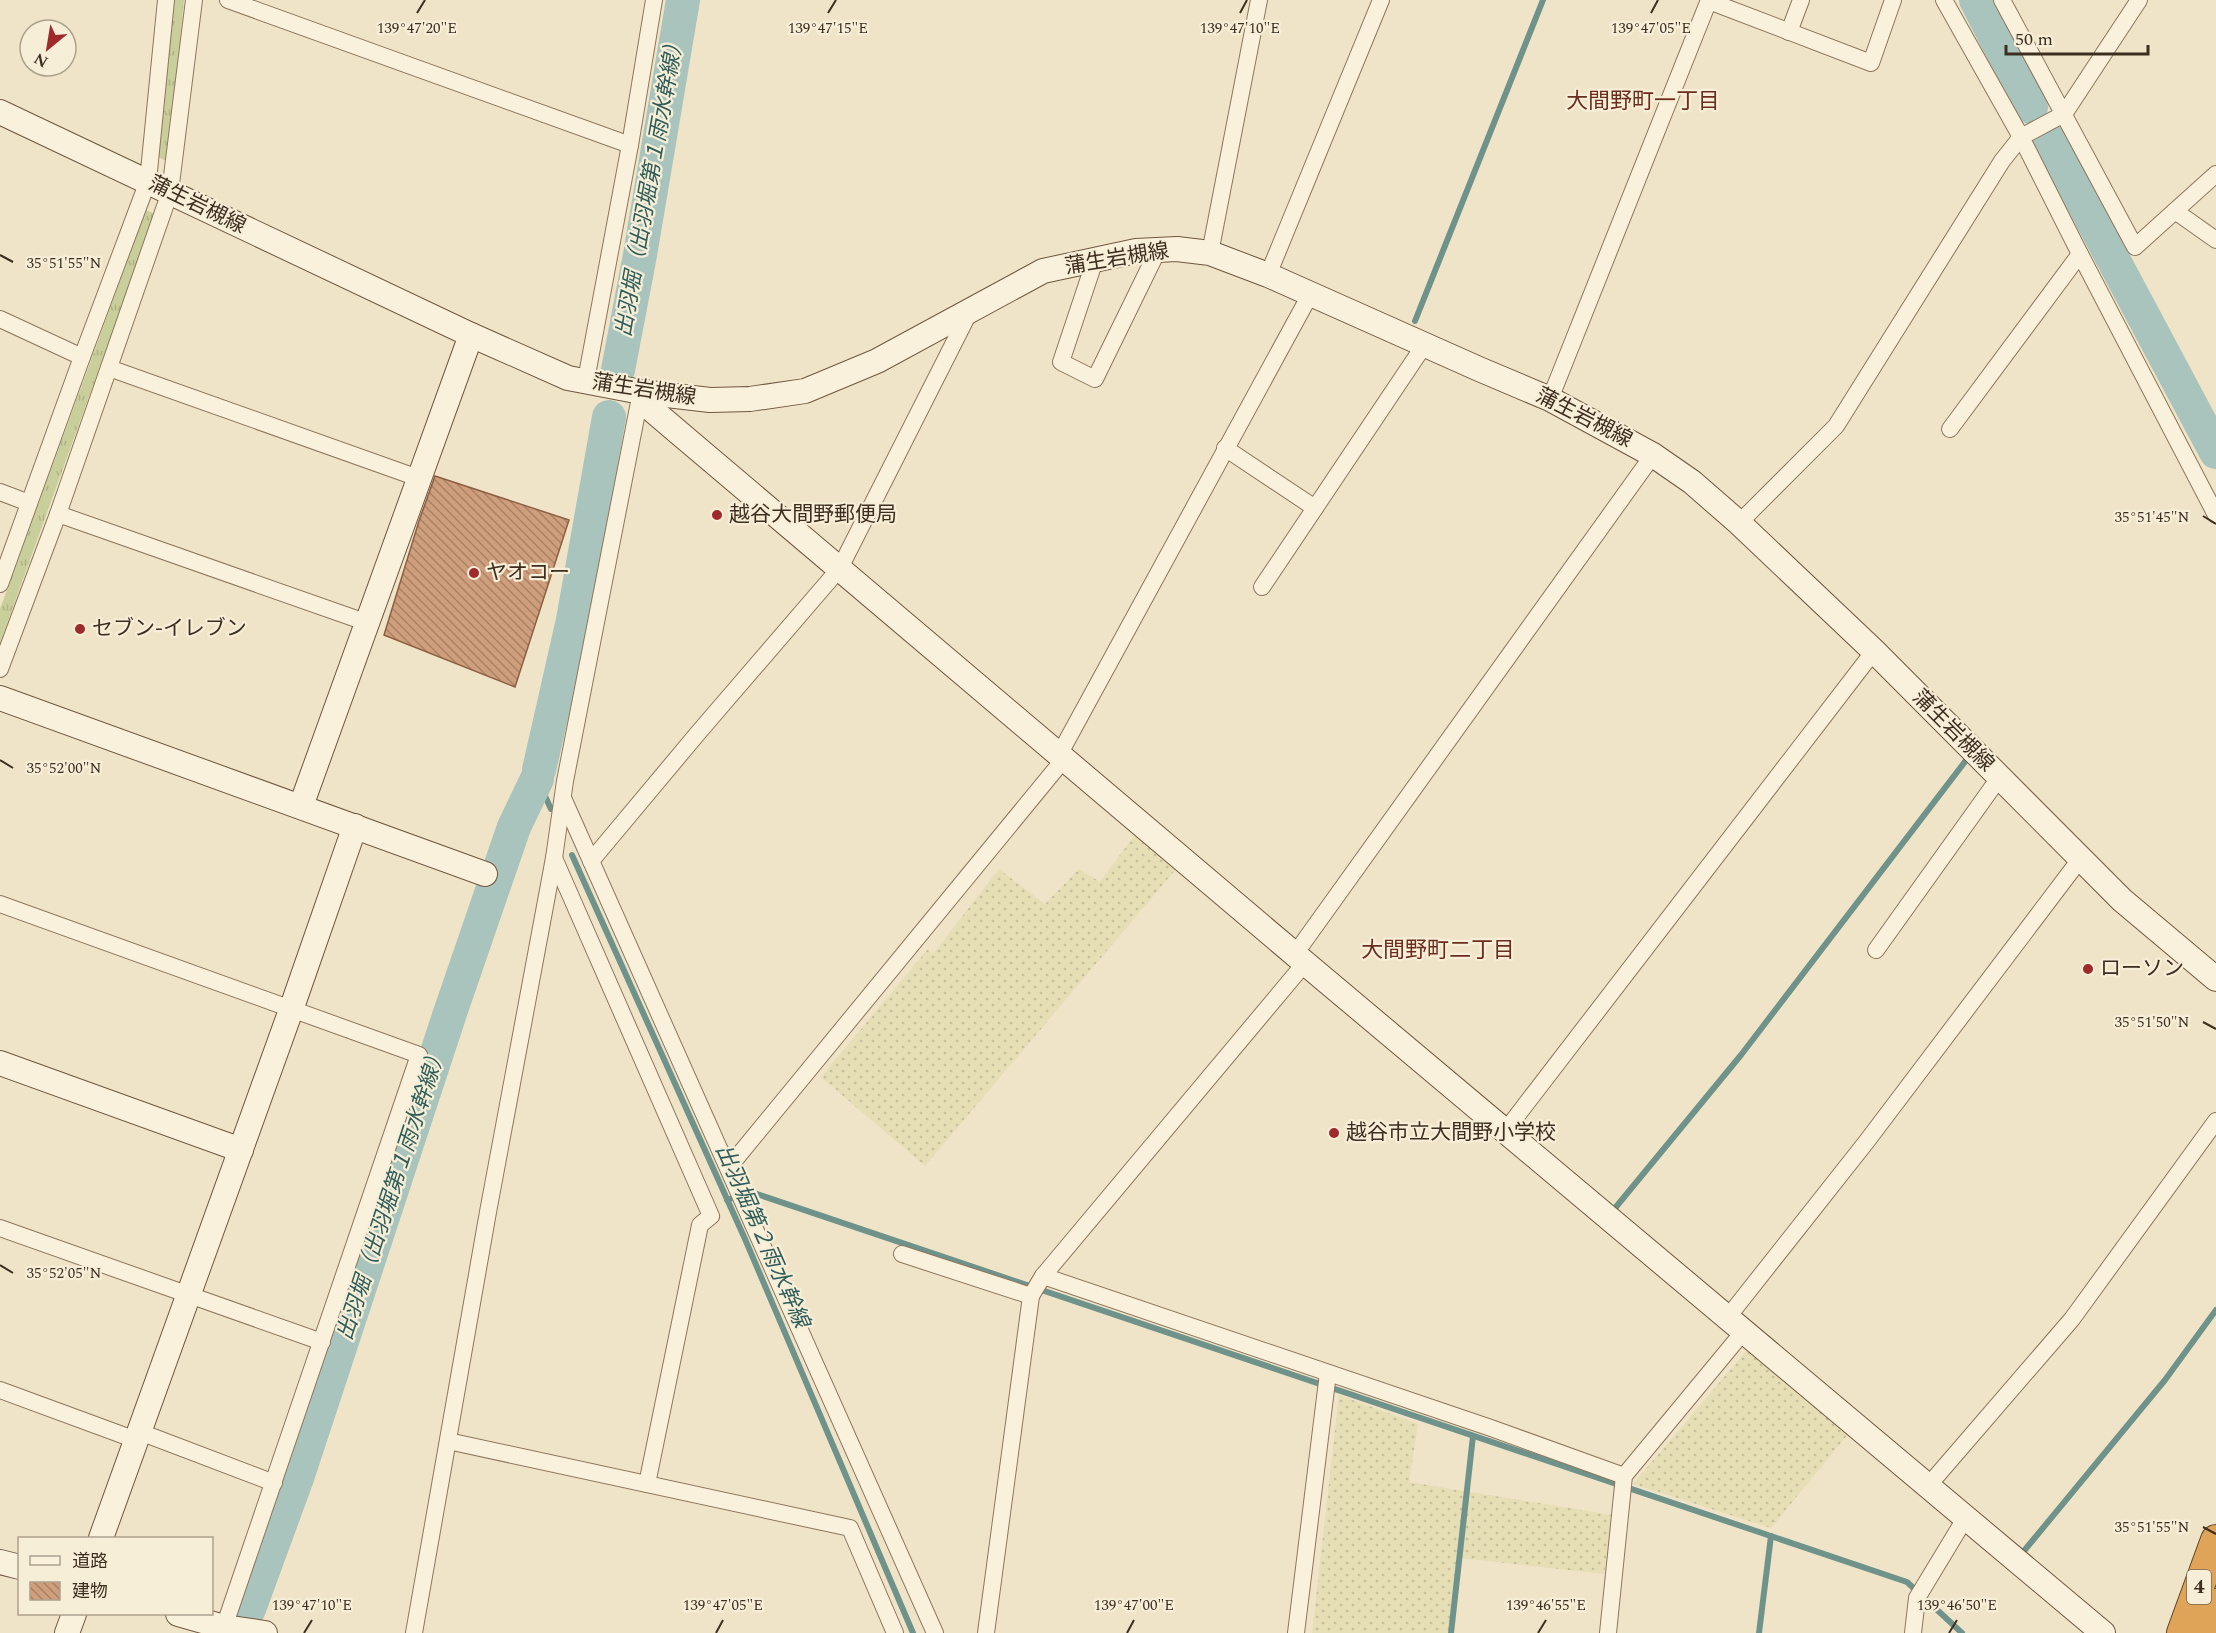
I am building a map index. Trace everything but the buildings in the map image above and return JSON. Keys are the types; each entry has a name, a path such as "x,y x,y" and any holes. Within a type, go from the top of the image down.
{"highway":[{"name":"4","path":"2181,1633 2216,1540"},
{"name":"4","path":"2205,1633 2216,1604"}],"street":[{"path":"0,584 148,181 166,0"},
{"path":"0,669 58,514 170,192 194,0"},
{"path":"228,0 630,145"},
{"path":"586,380 630,145 654,0"},
{"path":"1210,253 1258,0"},
{"path":"1268,275 1381,0"},
{"path":"1789,32 1801,0"},
{"path":"1550,399 1709,1 1871,63 1893,0"},
{"path":"1944,0 2021,137 2216,515"},
{"path":"2002,0 2136,247 2216,174"},
{"path":"1739,524 1836,426 2002,161 2021,137 2064,114 2139,0"},
{"name":"蒲生岩槻線","path":"0,112 568,378 643,392 710,400 750,399 805,391 877,361 1043,271 1136,251 1177,249 1210,253 1268,275 1550,399 1653,455 1692,482 1874,651 1999,778 2150,925 2216,979"},
{"path":"2175,211 2216,240"},
{"path":"1095,260 1060,362 1095,379 1158,250"},
{"path":"1950,429 2080,254"},
{"path":"729,1167 1061,757 1225,448 1311,293"},
{"path":"591,861 840,568 970,310"},
{"path":"0,319 82,357"},
{"path":"301,806 421,479 471,334"},
{"path":"1262,587 1425,344"},
{"path":"110,368 421,479"},
{"path":"643,392 651,409 1061,757 2103,1633"},
{"path":"414,1633 563,798 643,392"},
{"path":"1225,448 1315,508"},
{"path":"986,1633 1031,1296 1043,1276 1300,958 1653,455"},
{"path":"0,492 29,503"},
{"path":"58,514 368,623"},
{"path":"1506,1130 1874,651"},
{"path":"0,698 485,874"},
{"path":"1876,950 1999,778"},
{"path":"563,798 935,1633"},
{"path":"101,1537 355,826"},
{"path":"554,858 711,1216 700,1225 647,1484"},
{"path":"1608,1633 1624,1476 1867,1141 2080,858"},
{"path":"0,904 419,1055 223,1630"},
{"path":"0,1063 241,1150"},
{"path":"1928,1486 2072,1319 2216,1121"},
{"path":"0,1228 322,1342"},
{"path":"902,1254 1031,1296"},
{"path":"1043,1276 1491,1428 1624,1476"},
{"path":"1296,1633 1328,1373"},
{"path":"0,1390 274,1484"},
{"path":"448,1441 850,1528 895,1633"},
{"path":"1913,1633 1917,1598 1966,1517"},
{"path":"0,1562 18,1566"},
{"path":"67,1633 74,1615"},
{"path":"181,1615 223,1630 259,1632"}],"shaded area":[{"path":"1134,836 1177,868 925,1166 821,1077 928,949 933,954 999,869 1045,904 1079,869 1100,882"},
{"path":"1748,1349 1850,1432 1771,1528 1633,1484"},
{"path":"1339,1395 1418,1424 1409,1482 1613,1515 1604,1574 1460,1558 1452,1633 1312,1633"}],"green space":[{"path":"174,0 184,0 168,162 158,157"},
{"path":"146,210 155,214 0,643 0,609"}],"waterway":[{"name":"出羽堀（出羽堀第１雨水幹線）","path":"618,370 683,0"},
{"path":"1415,321 1543,0"},
{"path":"1976,0 2031,107"},
{"path":"2050,141 2216,452"},
{"name":"出羽堀（出羽堀第１雨水幹線）","path":"539,770 573,620 609,417"},
{"path":"1611,1213 1741,1055 1967,759"},
{"name":"出羽堀第２雨水幹線","path":"537,779 551,809"},
{"name":"出羽堀（出羽堀第１雨水幹線）","path":"249,1609 297,1478 451,1010 514,827 537,779"},
{"name":"出羽堀第２雨水幹線","path":"572,855 745,1239 913,1633"},
{"path":"727,1200 751,1192 1907,1582 1962,1633"},
{"path":"2019,1557 2165,1380 2216,1310"},
{"path":"1451,1633 1473,1436"},
{"path":"1759,1633 1771,1536"}],"place":[{"name":"越谷大間野郵便局","path":"717,515"},
{"name":"ヤオコー","path":"474,573"},
{"name":"セブン-イレブン","path":"80,629"},
{"name":"ローソン","path":"2088,969"},
{"name":"越谷市立大間野小学校","path":"1334,1133"}],"district":[{"name":"大間野町一丁目","path":"1643,101"},
{"name":"大間野町二丁目","path":"1438,950"}]}
